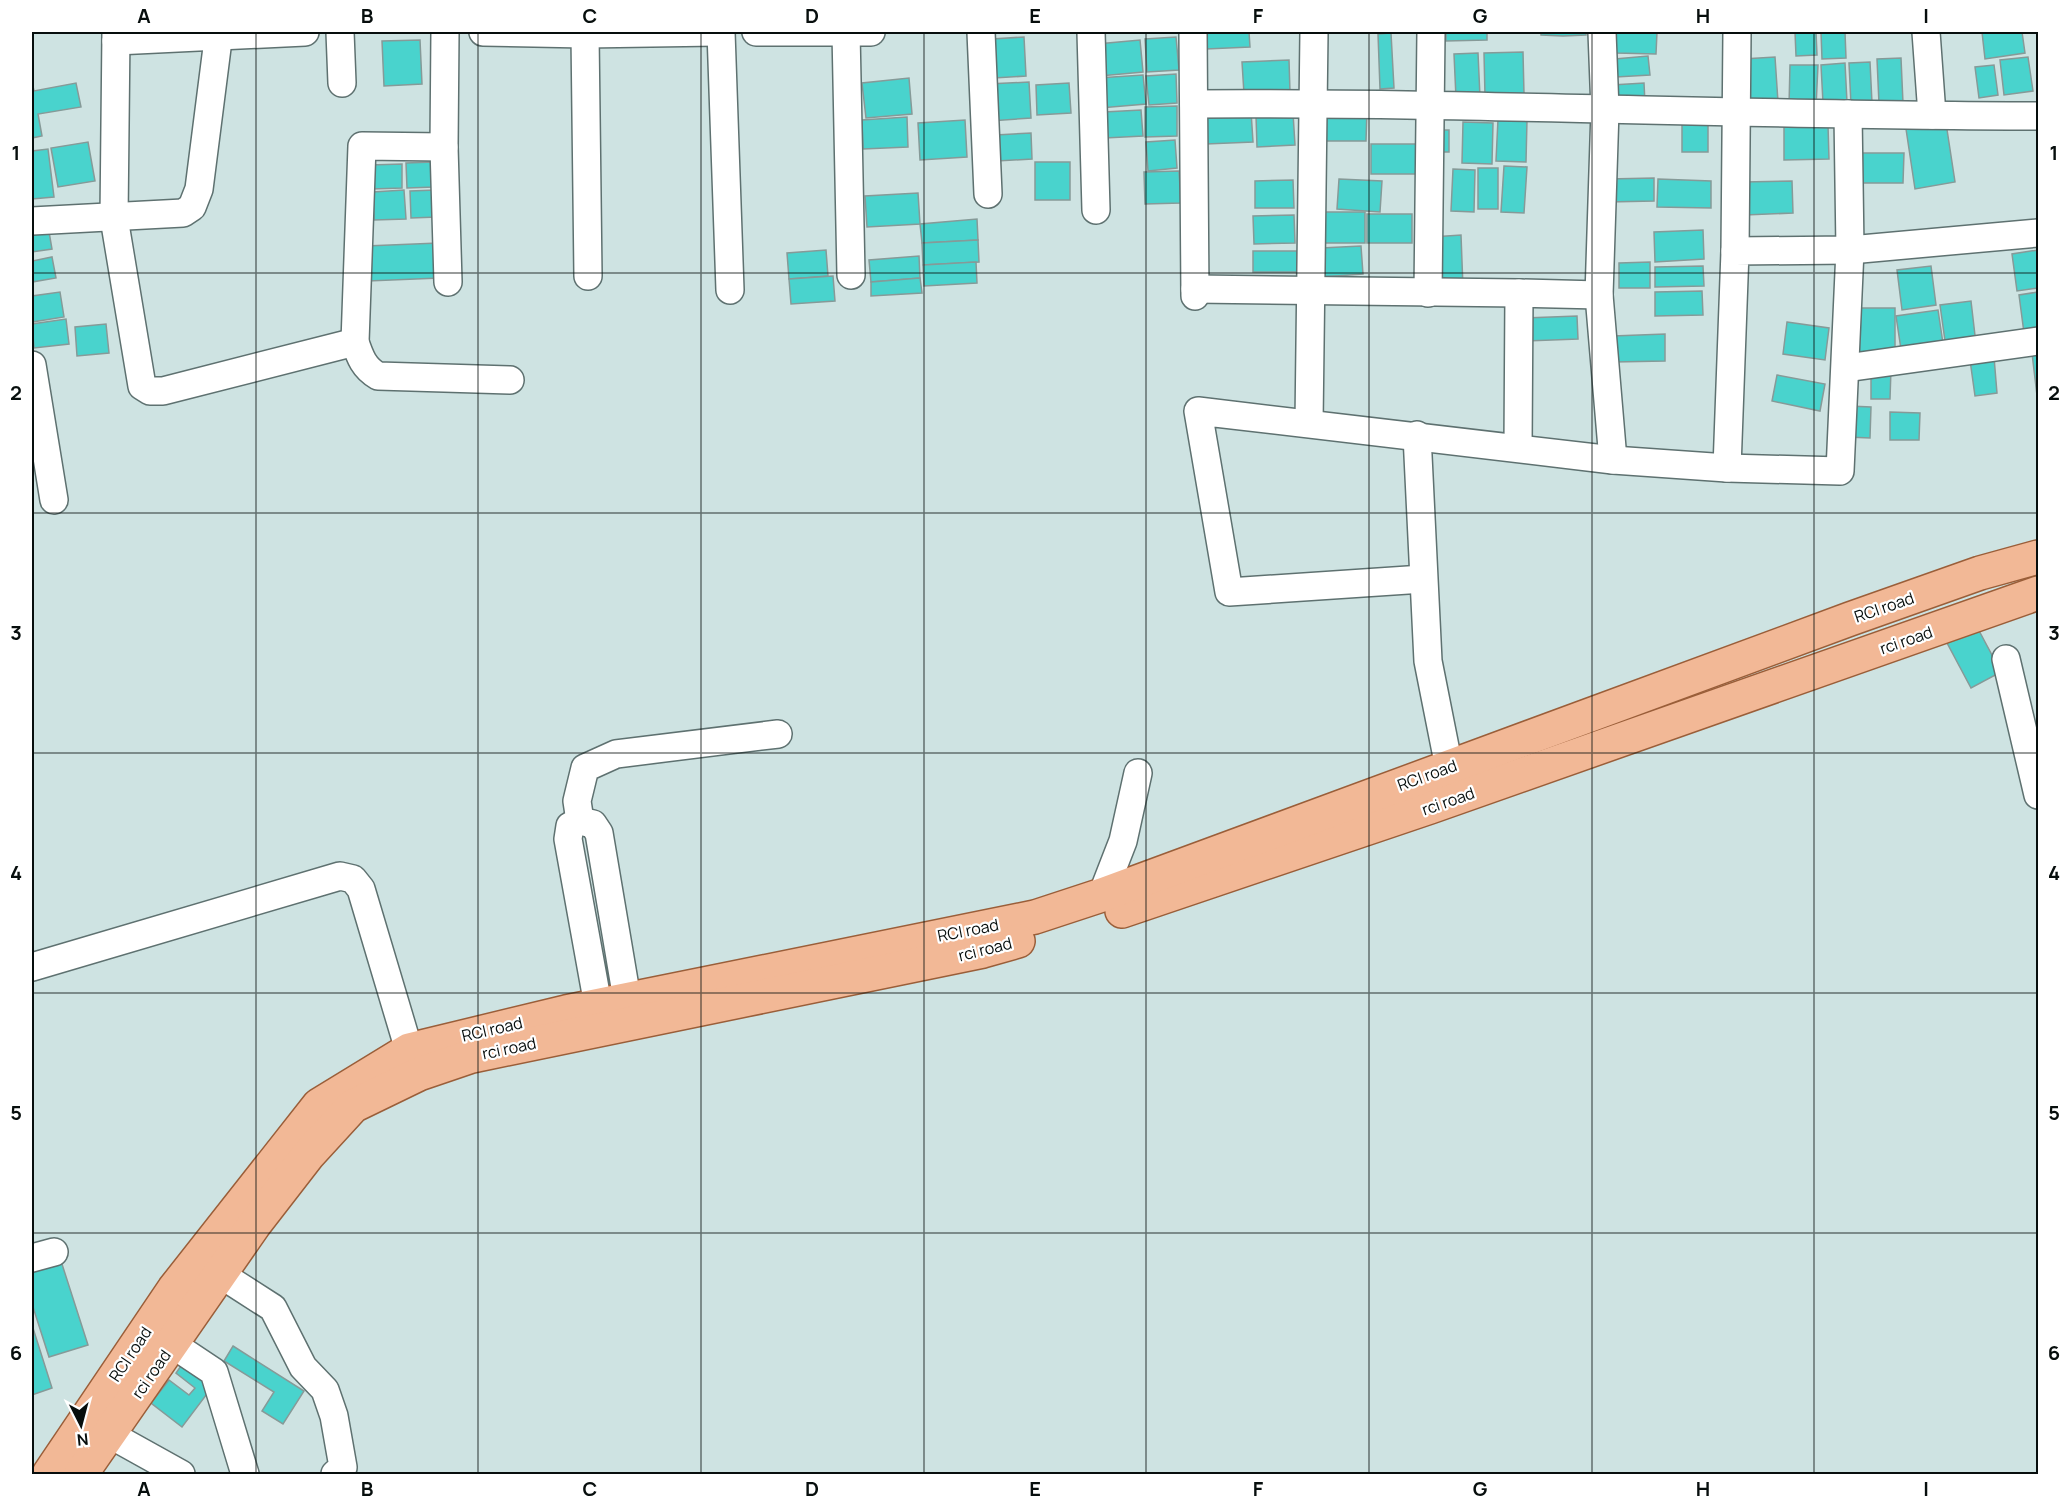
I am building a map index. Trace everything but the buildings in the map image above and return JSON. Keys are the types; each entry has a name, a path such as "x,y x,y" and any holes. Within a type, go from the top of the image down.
{"main road":[{"name":"RCI road","path":"49,1474 174,1289 319,1105 409,1050 427,1043 613,1002 812,974 1035,916 1102,895 1872,611 1980,573 2038,557"},
{"name":"rci road","path":"81,1474 220,1274 309,1154 353,1106 419,1074 472,1056 812,974 983,951 1099,919 1551,765 2038,593"},
{"path":"1538,734 1551,765"}],"street":[{"path":"305,32 116,36 114,218 142,386 150,391 163,391 355,342"},
{"path":"340,32 342,83"},
{"path":"446,32 444,147 448,282"},
{"path":"483,32 719,32 730,290"},
{"path":"756,32 871,32"},
{"path":"846,32 851,275"},
{"path":"981,32 988,194"},
{"path":"1091,32 1096,210"},
{"path":"1193,32 1195,292 1312,291 1599,295"},
{"path":"1309,423 1314,32"},
{"path":"1428,293 1431,32"},
{"path":"1602,32 1605,110 1599,295 1613,460"},
{"path":"1727,468 1735,251 1737,32"},
{"path":"1926,32 1932,115"},
{"path":"585,33 588,276"},
{"path":"32,221 183,213 192,207 199,189 219,34"},
{"path":"1194,104 1430,104 1605,110 2038,116"},
{"path":"1422,579 1228,592 1198,411 1417,435 1613,460 1727,468 1840,471 1850,250 1848,114"},
{"path":"444,147 362,146 355,342 361,360 369,371 378,376 510,380"},
{"path":"1735,251 1850,250 2038,233"},
{"path":"1518,447 1519,293"},
{"path":"1846,368 2038,341"},
{"path":"32,365 54,500"},
{"path":"1417,435 1422,579 1428,661 1449,767"},
{"path":"2007,658 2034,758 2038,795"},
{"path":"613,1002 568,839 570,826 580,821 577,801 585,768 616,754 778,734"},
{"path":"1102,895 1123,841 1138,773"},
{"path":"32,967 340,876 353,879 361,889 409,1050"},
{"path":"220,1274 273,1308 303,1367 325,1390 334,1416 343,1467 335,1474"},
{"path":"172,1344 214,1372 245,1474"},
{"path":"110,1434 181,1474"}]}
